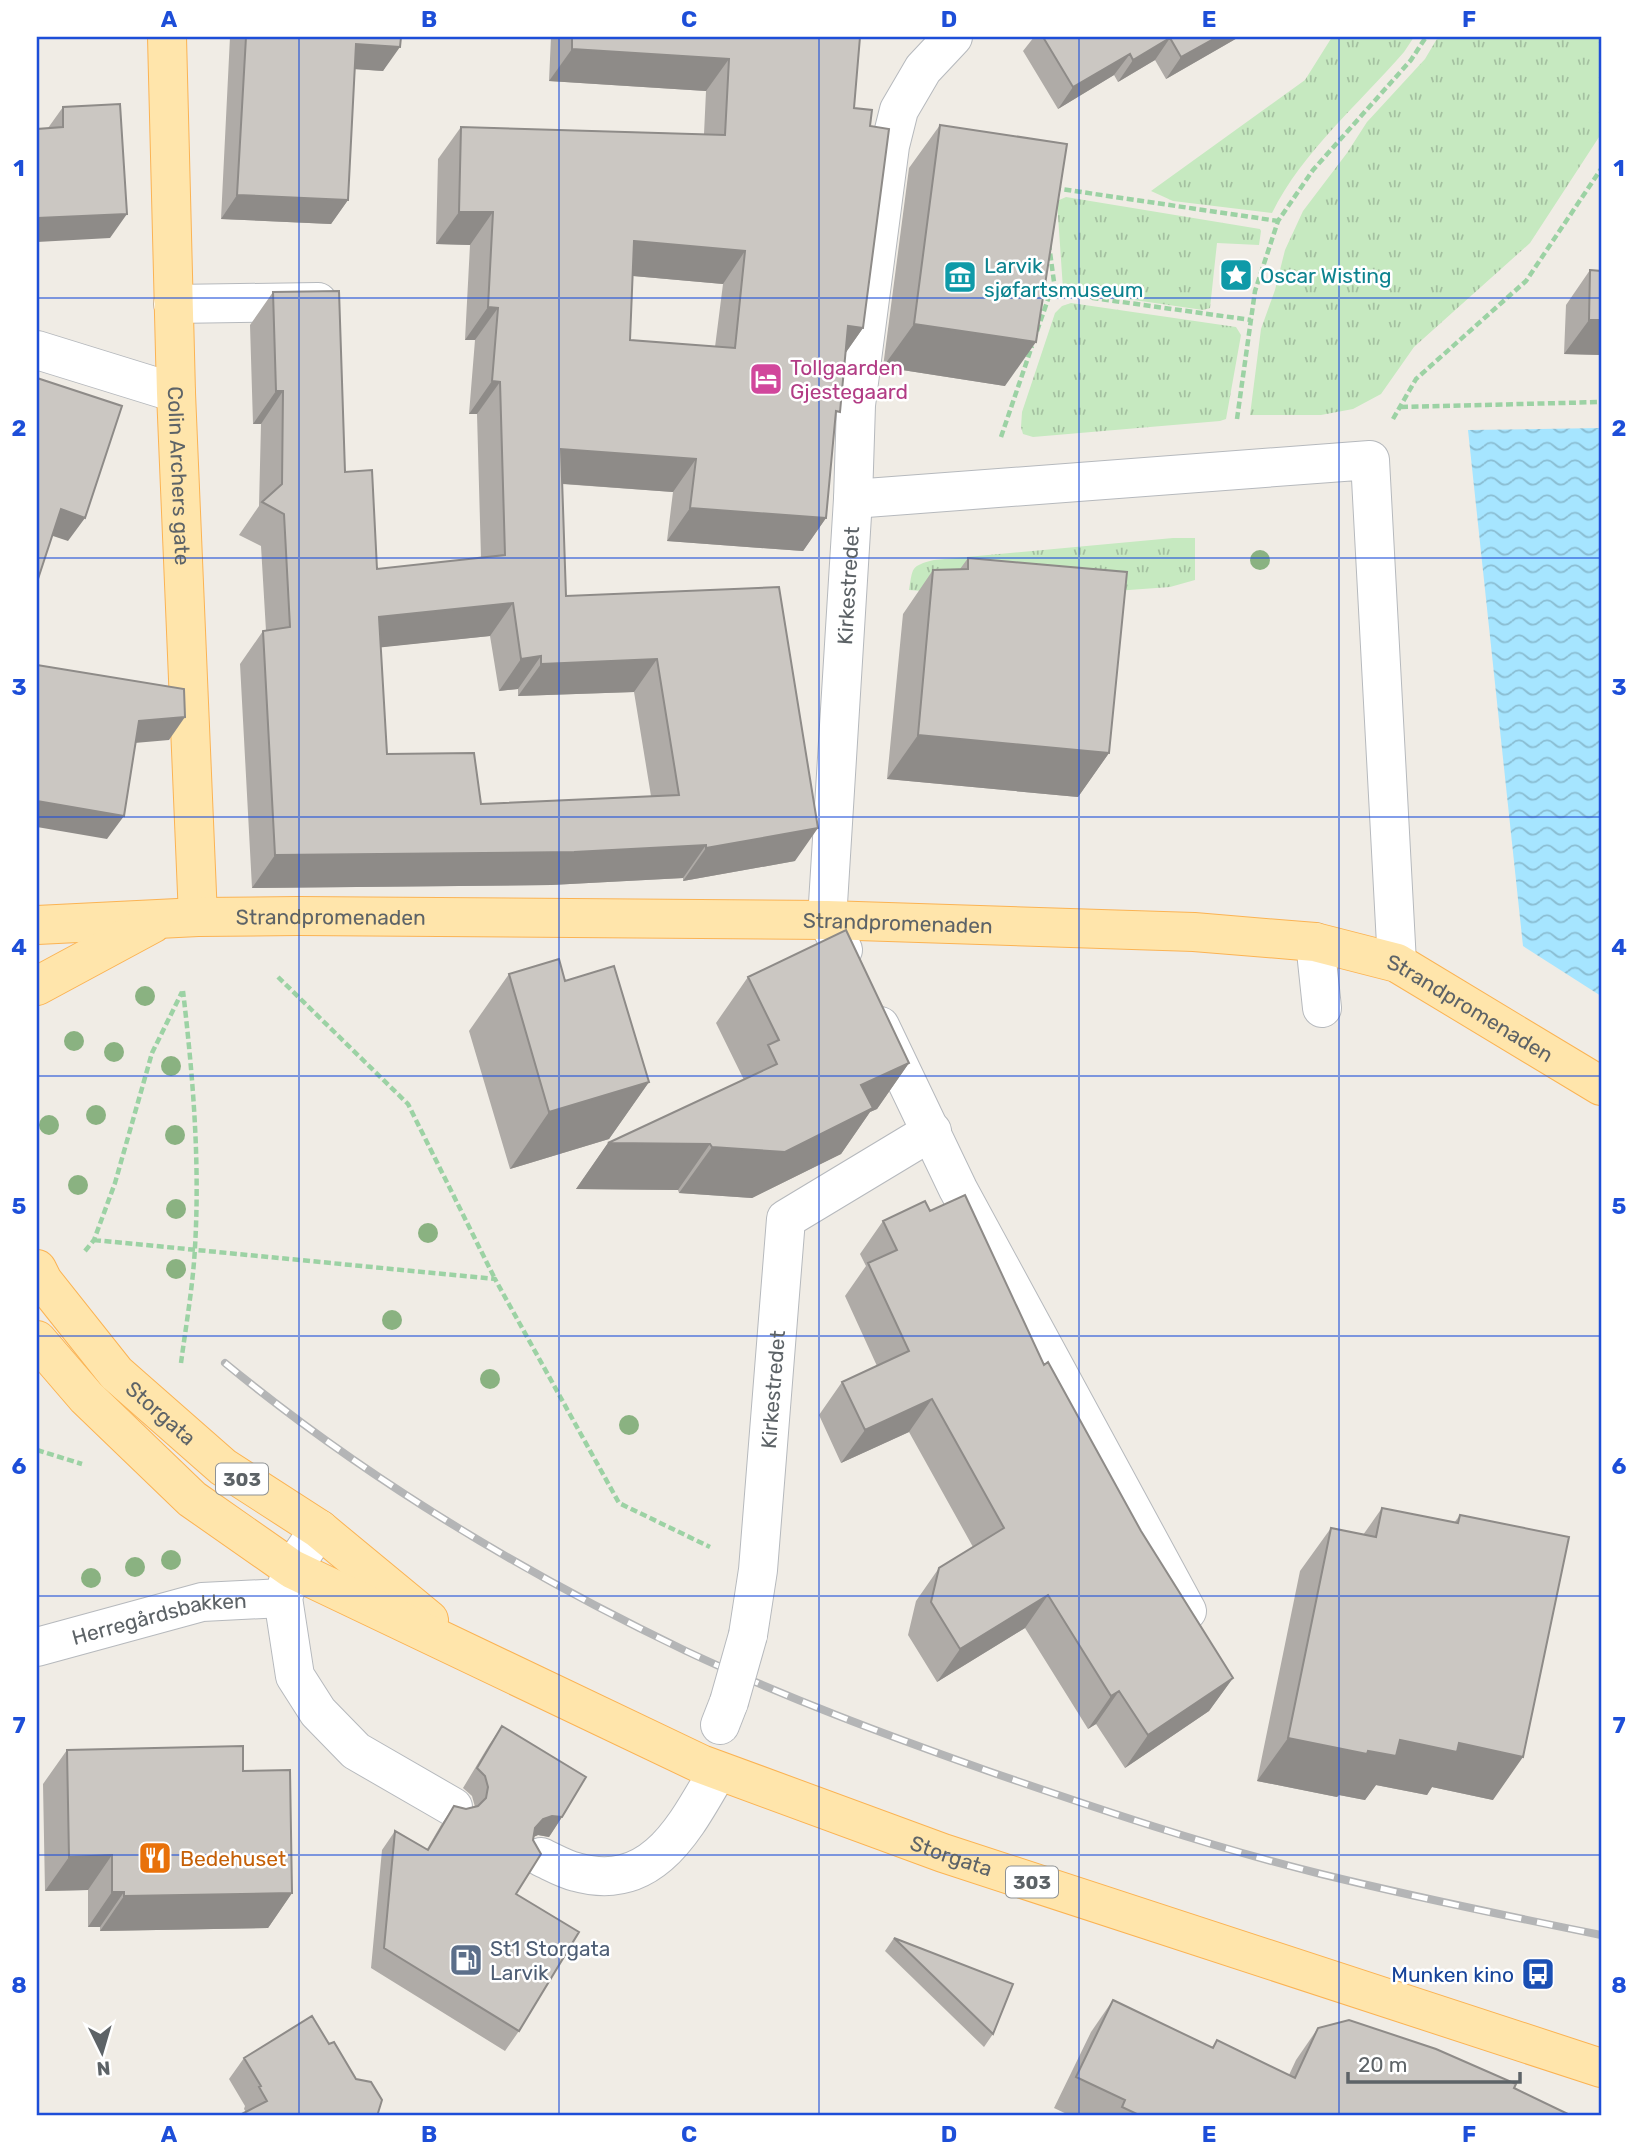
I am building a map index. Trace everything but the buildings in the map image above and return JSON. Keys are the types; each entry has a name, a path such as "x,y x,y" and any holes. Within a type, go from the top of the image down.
{"main road":[{"name":"Colin Archers gate","path":"167,37 176,393 198,917"},
{"name":"Strandpromenaden","path":"37,925 198,917 827,920 1194,932 1315,942 1397,963 1601,1086"},
{"name":"Strandpromenaden","path":"37,986 159,920"},
{"name":"Storgata","path":"37,1269 43,1281 116,1373 223,1467 319,1529 477,1659"},
{"name":"Storgata","path":"37,1340 86,1396 192,1499 287,1584 477,1659 718,1771 943,1853 1601,2068"}],"street":[{"name":"Kirkestredet","path":"827,920 853,499 856,405 890,146 899,110 923,69 953,37"},
{"path":"173,304 320,302"},
{"path":"37,350 176,393"},
{"path":"853,499 1370,460 1397,963"},
{"path":"827,920 932,1131 964,1202 1203,1640"},
{"path":"1315,942 1322,1008"},
{"name":"Kirkestredet","path":"724,1714 748,1635 758,1570 786,1219 932,1131"},
{"path":"319,1529 287,1584 295,1676 318,1712 356,1751 453,1807"},
{"name":"Herregårdsbakken","path":"37,1647 194,1604 287,1584"},
{"path":"541,1857 577,1872 605,1876 634,1871 656,1859 680,1835 718,1771"}],"path":[{"path":"1230,470 1255,291 1278,220 1313,170 1411,60 1426,37"},
{"path":"1601,169 1526,281 1416,379 1400,407 1601,402"},
{"path":"1042,186 1278,220"},
{"path":"1037,331 1054,282 1049,241"},
{"path":"1051,292 1251,320"},
{"path":"983,489 1032,344"},
{"path":"278,977 408,1104 495,1279 619,1503 758,1570"},
{"path":"78,1259 94,1240 116,1183 152,1053 183,991 197,1162 195,1249 179,1374"},
{"path":"94,1240 495,1279"}],"green space":[{"path":"1332,37 1414,37 1404,52 1315,149 1284,191 1272,213 1173,201 1151,191 1305,80"},
{"path":"1438,37 1601,37 1601,134 1530,243 1414,347 1381,394 1353,409 1321,415 1250,415 1261,329 1285,250 1303,211 1367,122 1425,59"},
{"path":"1066,197 1260,229 1259,245 1217,243 1210,308 1203,310 1065,290 1057,201"},
{"path":"1071,303 1236,327 1241,335 1226,419 1033,437 1023,434 1022,412 1055,313 1062,306"},
{"path":"1195,538 1195,580 1170,587 1019,598 909,590 914,569 934,560"}],"water":[{"path":"1601,428 1601,996 1523,946 1468,430"}],"railway":[{"path":"225,1363 333,1446 505,1556 625,1621 760,1684 950,1757 1195,1839 1356,1882 1601,1935"}],"place":[{"name":"Oscar Wisting","path":"1236,275"},
{"name":"Larvik sjøfartsmuseum","path":"960,277"},
{"name":"Tollgaarden Gjestegaard","path":"766,379"},
{"name":"Bedehuset","path":"155,1858"},
{"name":"St1 Storgata Larvik","path":"466,1960"},
{"name":"Munken kino","path":"1538,1974"}]}
